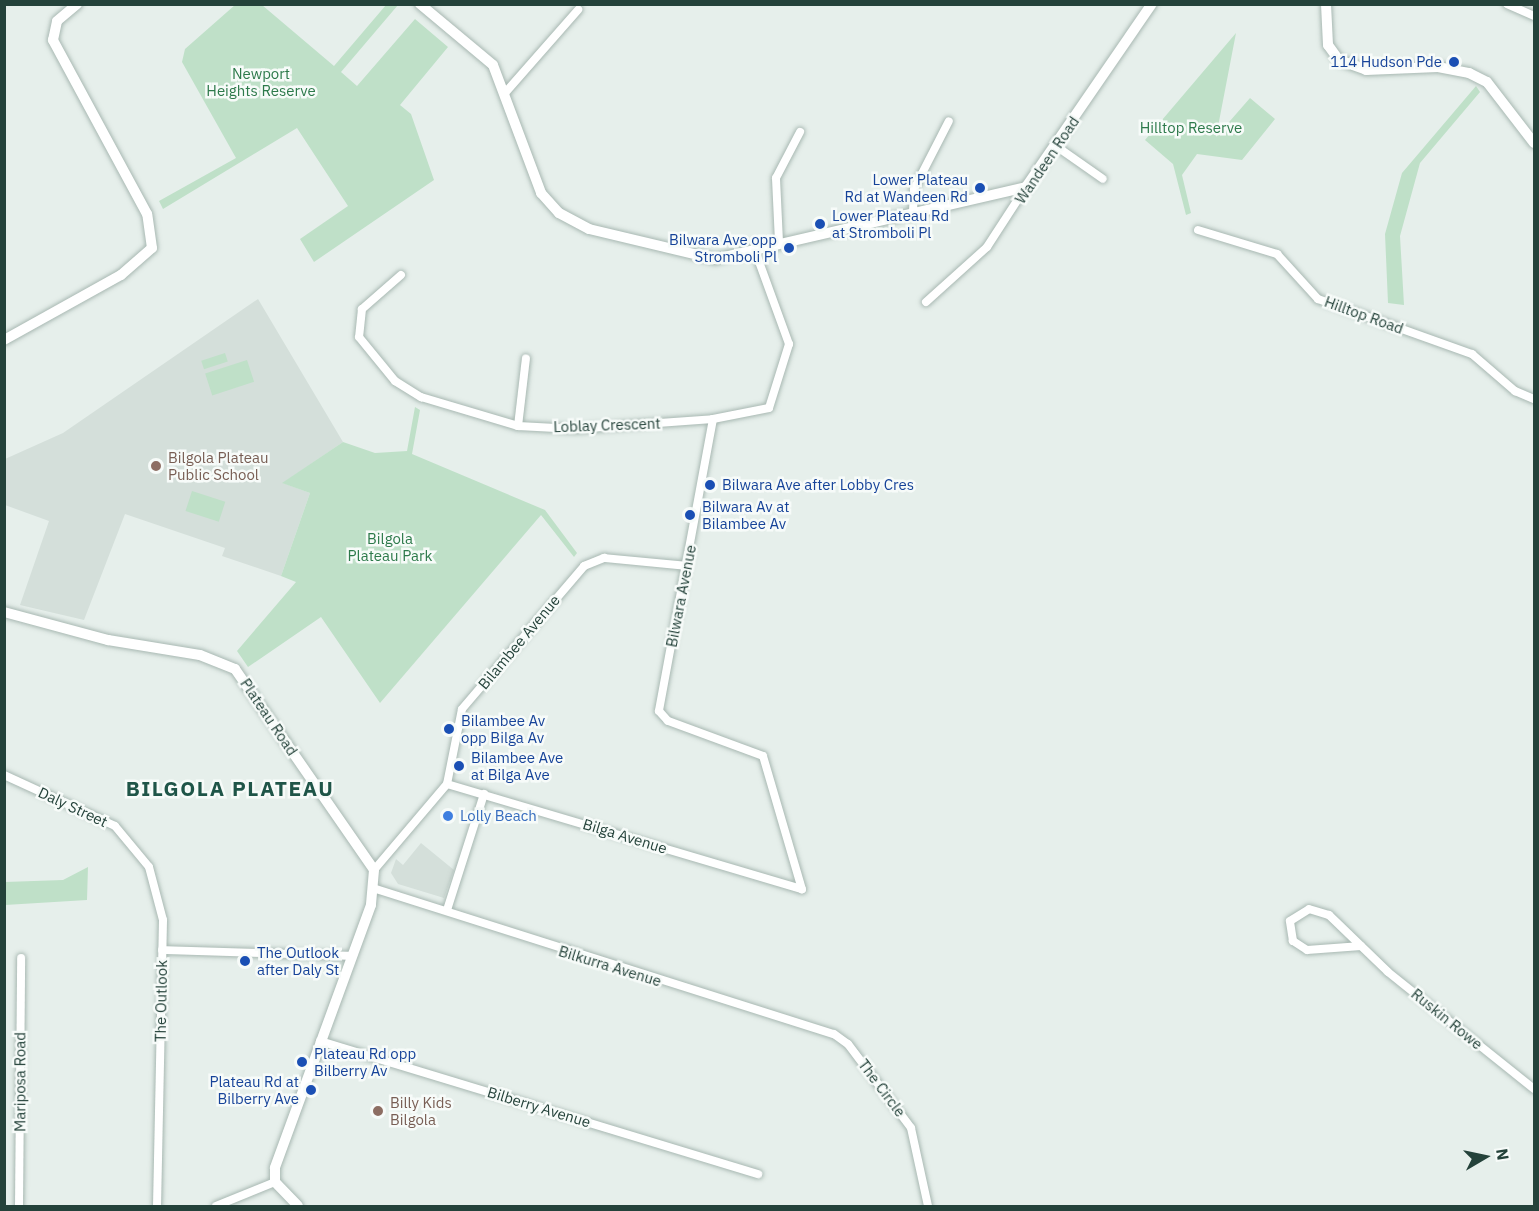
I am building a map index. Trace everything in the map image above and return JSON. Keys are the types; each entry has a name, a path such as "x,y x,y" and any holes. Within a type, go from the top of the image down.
{"street":[{"path":"4,340 121,275 152,248 147,214 53,40 57,21 77,4"},
{"path":"420,4 493,65 541,193 559,213 589,229 697,258 754,248 1026,187"},
{"name":"Wandeen Road","path":"926,302 987,247 1152,4"},
{"path":"1326,4 1328,45 1339,60 1366,70 1438,67 1469,73 1486,82 1534,143"},
{"path":"1507,4 1534,16"},
{"path":"505,93 578,10"},
{"path":"913,211 914,189 949,121"},
{"path":"778,242 776,178 800,132"},
{"path":"1056,146 1103,179"},
{"name":"Hilltop Road","path":"1198,230 1277,254 1318,299 1472,354 1515,391 1534,399"},
{"path":"713,419 769,408 789,344 754,248"},
{"name":"Loblay Crescent","path":"401,275 362,309 359,337 373,357 421,397 518,426 575,429 713,419"},
{"path":"518,426 526,358"},
{"name":"Bilwara Avenue","path":"713,419 658,711 668,721 764,756 802,889"},
{"name":"Bilambee Avenue","path":"374,870 447,784 462,709 584,566 604,558 687,566"},
{"name":"Plateau Road","path":"4,612 108,640 200,655 235,669 374,870"},
{"name":"Daly Street","path":"4,775 115,826 136,847 160,898 162,950"},
{"name":"Bilga Avenue","path":"447,784 802,889"},
{"path":"447,910 484,794"},
{"path":"275,1182 279,1150 375,889 374,870"},
{"name":"Bilkurra Avenue","path":"375,889 447,910 516,938 834,1034 845,1042"},
{"name":"Ruskin Rowe","path":"1361,946 1307,950 1293,941 1290,921 1298,911 1318,910 1534,1089"},
{"name":"The Outlook","path":"157,1206 162,950 352,956"},
{"name":"Mariposa Road","path":"20,1206 21,958"},
{"name":"Bilberry Avenue","path":"320,1041 758,1174"},
{"name":"The Circle","path":"845,1042 911,1128 928,1206"},
{"path":"216,1206 275,1182"},
{"path":"275,1182 298,1206"}],"shaded area":[{"name":"Bilgola Plateau Public School","path":"258,299 343,442 283,483 310,493 281,576 222,556 225,548 125,514 84,620 20,605 49,521 5,505 5,459 63,433"},
{"path":"421,843 454,870 444,898 398,884 391,873 396,859 403,865"}],"green space":[{"name":"Newport Heights Reserve","path":"235,5 262,5 334,66 386,5 398,5 341,72 357,86 415,19 448,47 400,105 411,114 434,180 314,262 300,239 348,206 297,128 163,209 159,201 236,158 182,62 185,49"},
{"name":"Hilltop Reserve","path":"1236,33 1216,137 1250,98 1275,119 1242,160 1197,154 1182,175 1191,213 1186,215 1173,164 1145,140"},
{"path":"1476,86 1480,92 1420,163 1400,236 1404,305 1388,303 1385,234 1402,173"},
{"path":"225,353 228,362 204,369 201,361"},
{"path":"247,360 254,382 212,395 205,374"},
{"name":"Bilgola Plateau Park","path":"415,407 420,410 412,454 545,510 577,553 574,557 541,515 380,703 321,617 248,667 237,651 296,582 281,576 310,493 282,483 343,442 375,453 407,451"},
{"path":"192,491 225,502 219,522 186,511"},
{"path":"88,867 87,900 5,905 5,882 63,880"}],"place":[{"name":"114 Hudson Pde","path":"1454,62"},
{"name":"Lower Plateau Rd at Wandeen Rd","path":"980,188"},
{"name":"Lower Plateau Rd at Stromboli Pl","path":"820,224"},
{"name":"Bilwara Ave opp Stromboli Pl","path":"789,248"},
{"name":"Bilgola Plateau Public School","path":"156,466"},
{"name":"Bilwara Ave after Lobby Cres","path":"710,485"},
{"name":"Bilwara Av at Bilambee Av","path":"690,515"},
{"name":"Bilambee Av opp Bilga Av","path":"449,729"},
{"name":"Bilambee Ave at Bilga Ave","path":"459,766"},
{"name":"Lolly Beach","path":"448,816"},
{"name":"The Outlook after Daly St","path":"245,961"},
{"name":"Plateau Rd opp Bilberry Av","path":"302,1062"},
{"name":"Plateau Rd at Bilberry Ave","path":"311,1090"},
{"name":"Billy Kids Bilgola","path":"378,1111"}],"district":[{"name":"BILGOLA PLATEAU","path":"230,788"}]}
